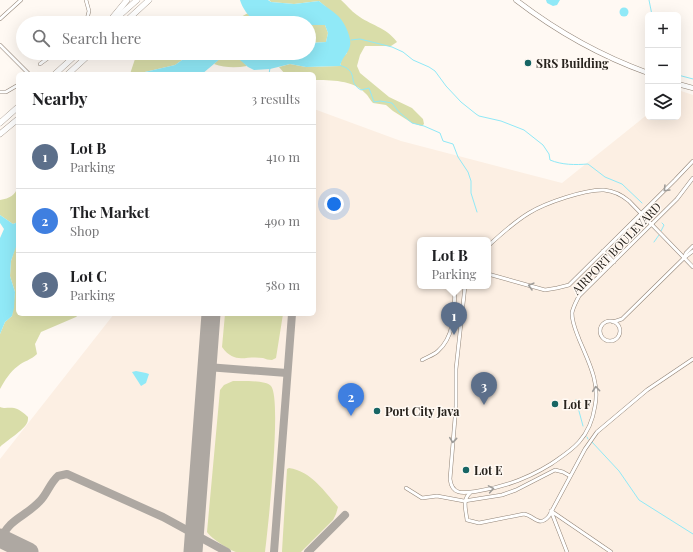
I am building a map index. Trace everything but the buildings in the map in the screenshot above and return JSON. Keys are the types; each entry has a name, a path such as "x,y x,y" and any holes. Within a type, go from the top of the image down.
{"highway":[{"path":"115,16 127,0"},
{"path":"118,16 137,0"},
{"path":"132,16 149,0"},
{"path":"57,72 70,60"},
{"path":"70,72 83,60"},
{"path":"0,123 16,109"},
{"path":"0,134 16,121"}],"main road":[{"path":"516,0 569,35 630,66 645,72"},
{"path":"681,82 693,85"},
{"path":"681,85 693,88"}],"street":[{"path":"0,19 21,0"},
{"path":"86,0 89,11 88,16"},
{"path":"0,45 27,72"},
{"path":"40,64 45,60"},
{"path":"0,92 6,92 16,86"},
{"name":"AIRPORT BOULEVARD","path":"491,275 545,290 569,285 693,161"},
{"name":"AIRPORT BOULEVARD","path":"465,289 456,369 456,406 450,479 453,490 457,492 470,492 500,487 532,475 570,451 586,433 594,410 596,388 592,371 573,323 573,310 579,296 677,199 693,178"},
{"path":"491,244 529,213 546,205 597,190 614,192 629,201 693,267"},
{"path":"684,258 686,253 693,246"},
{"path":"603,251 614,262"},
{"path":"622,319 620,334 616,339 610,341 604,339 600,334 601,327 605,322 613,322 622,319 693,251"},
{"path":"422,360 438,351 450,334 454,317 455,289"},
{"path":"613,322 620,327"},
{"path":"470,492 464,501 467,520 479,523 524,514 537,521 542,522 546,520 588,443 597,432 647,390 693,359"},
{"path":"406,488 422,498 437,496 464,501 502,495 516,490 555,470 570,476"},
{"path":"551,511 567,552"},
{"path":"551,511 611,552"}],"shaded area":[{"path":"681,91 693,95 693,552 0,552 0,459 112,316 316,316 316,110 401,141 562,183 645,116 645,120 681,120"}],"green space":[{"path":"269,0 341,0 357,15 388,33 397,42 391,46 365,46 360,55 357,66 360,73 389,97 412,108 423,119 424,124 422,126 412,123 386,105 373,103 367,95 355,85 334,81 316,80 316,72 283,72 279,67 290,64 306,67 340,66 342,58 347,53 326,7 319,1 294,4 271,2"},
{"path":"248,13 251,16 243,16"},
{"path":"316,25 325,25 328,33 326,42 316,43"},
{"path":"135,60 182,60 175,65 145,72 131,72"},
{"path":"218,60 241,60 247,66 230,67 214,64"},
{"path":"16,190 16,223 13,224 0,215 0,200 12,196"},
{"path":"16,244 16,316 77,316 41,332 35,344 37,354 15,368 0,389 0,334 5,322 12,316 15,292 10,276 11,261"},
{"path":"225,316 283,316 276,358 268,360 257,357 236,358 227,353 222,347"},
{"path":"233,381 253,381 268,384 271,386 274,396 275,438 265,552 236,552 220,544 207,532 220,390 224,385"},
{"path":"0,407 12,408 21,411 28,417 28,422 19,432 0,447"},
{"path":"289,468 304,473 311,478 323,489 338,507 333,520 301,552 282,552 287,469"}],"water":[{"path":"240,0 268,0 271,2 294,4 319,1 335,13 345,25 350,38 350,46 340,66 306,67 290,64 270,69 254,70 240,60 316,60 316,43 326,42 328,33 325,25 316,25 316,16 249,16 242,6"},
{"path":"546,0 560,0 557,5 553,6 547,3"},
{"path":"624,7 629,12 624,17 619,12"},
{"path":"182,60 219,60 204,72 145,72 175,65"},
{"path":"0,215 13,224 16,223 16,247 11,261 10,276 15,292 14,308 12,316 5,322 0,334 0,238 4,229 0,223"},
{"path":"136,371 149,374 146,383 141,386 132,372"}],"waterway":[{"path":"649,0 651,12"},
{"path":"351,40 360,39 392,47 403,52 413,60 435,71 446,86 461,102 479,116 501,121 524,130 543,145 549,154 550,160 559,163 588,164 605,177 622,184 642,203"},
{"path":"339,65 349,70 357,87 361,90 369,88 374,102 380,101 392,103 399,112 412,123 424,126 440,133 443,141 453,144 458,157 468,172 471,181 471,193 477,212"},
{"path":"269,72 270,68"},
{"path":"681,76 693,79"},
{"path":"661,231 664,225 662,223"},
{"path":"654,242 659,235"},
{"path":"576,400 583,426"},
{"path":"592,442 619,471 639,500 693,534"}],"taxiway":[{"path":"274,552 292,316"},
{"path":"207,367 287,373"},
{"path":"0,540 4,532 13,522 40,501 58,476 67,474 163,517 227,552"},
{"path":"308,552 345,515"}],"runway":[{"path":"193,552 211,316"},
{"path":"0,538 29,552"}],"place":[{"name":"SRS Building","path":"528,63"},
{"name":"Lot B","path":"454,335"},
{"name":"Lot F","path":"555,404"},
{"name":"Lot C","path":"484,405"},
{"name":"Port City Java","path":"377,411"},
{"name":"The Market","path":"351,416"},
{"name":"Lot E","path":"466,470"}]}
